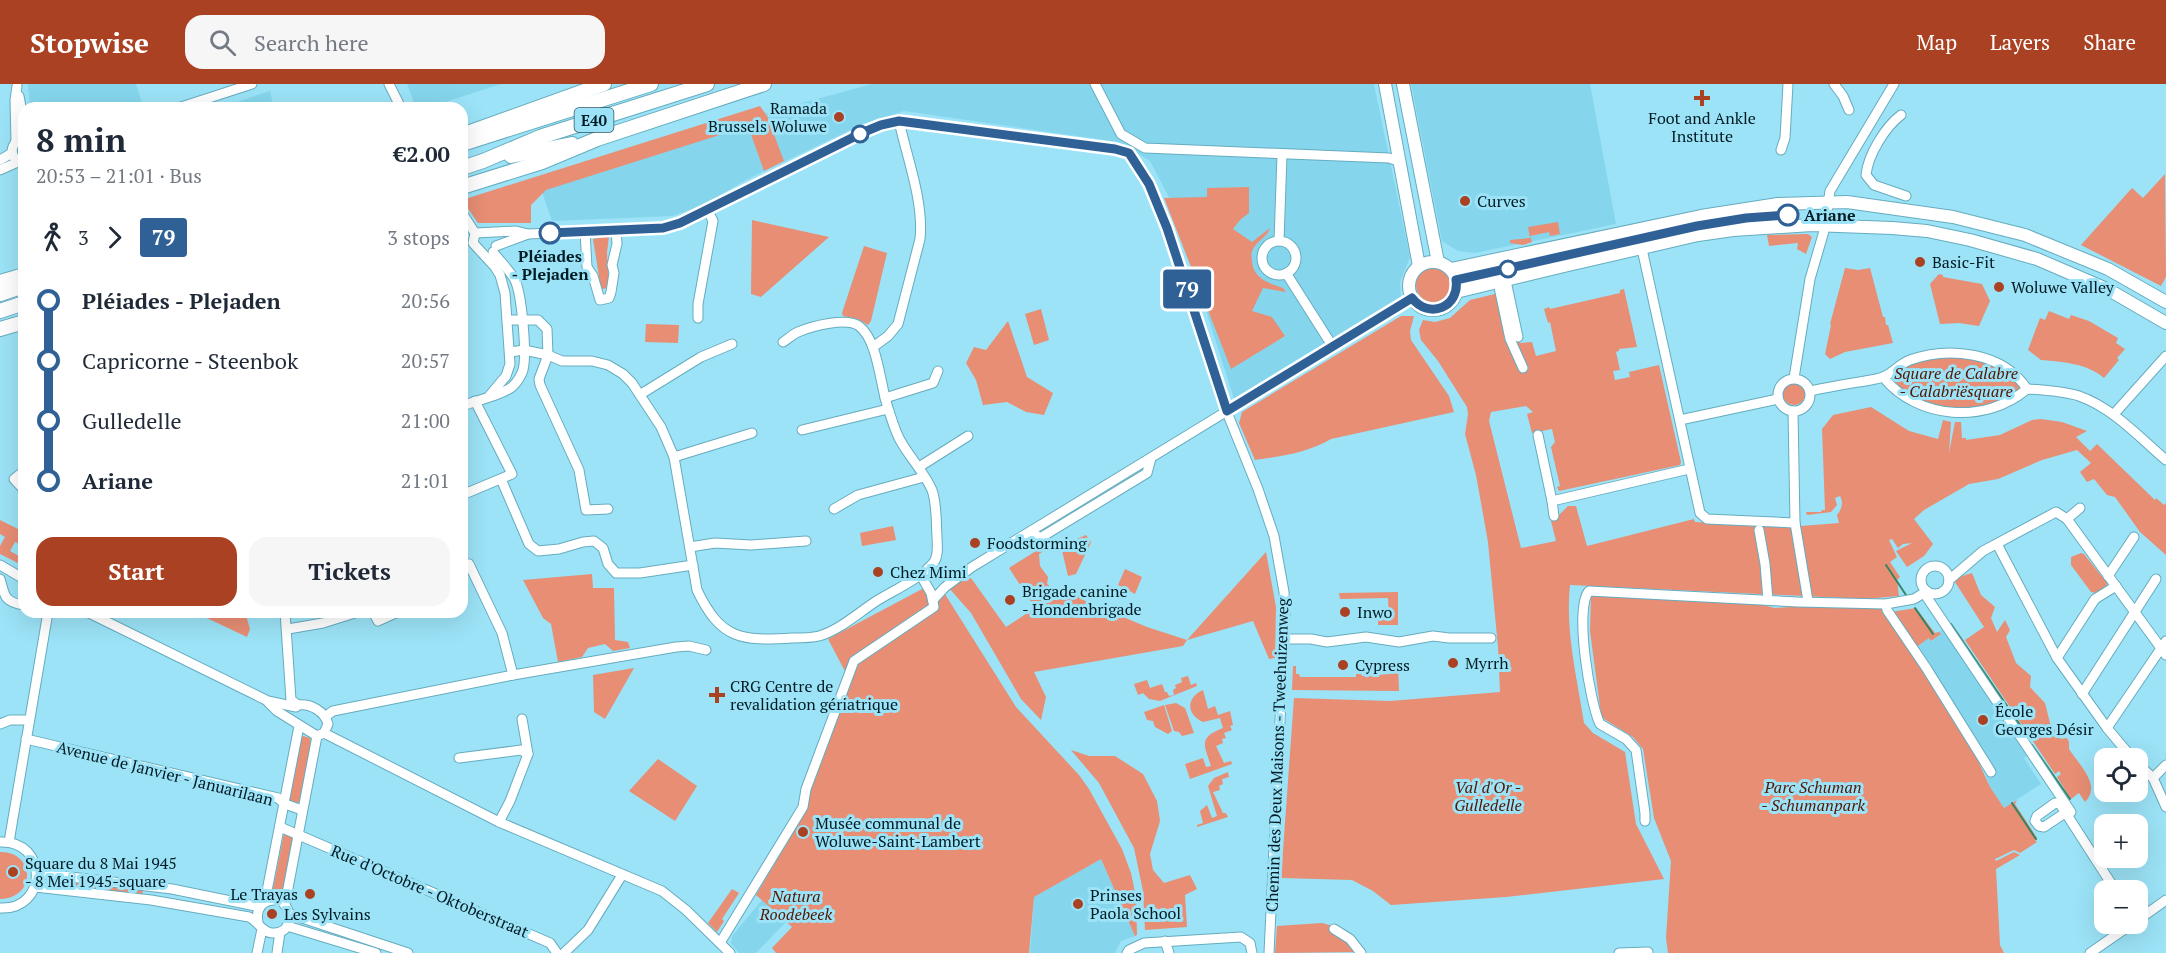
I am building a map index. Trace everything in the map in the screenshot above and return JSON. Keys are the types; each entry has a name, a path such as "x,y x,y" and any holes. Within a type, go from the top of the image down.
{"highway":[{"name":"E40","path":"468,133 604,84"},
{"name":"E40","path":"468,142 651,84"},
{"name":"E40","path":"468,166 540,137 707,84"},
{"name":"E40","path":"468,185 550,159 597,139 764,84"},
{"name":"E40","path":"483,161 597,139"},
{"path":"0,282 18,277"},
{"path":"0,294 18,288"},
{"path":"0,311 18,305"},
{"path":"0,329 18,324"}],"main road":[{"path":"1385,84 1419,266"},
{"path":"1403,84 1438,262"},
{"path":"1456,292 1502,284 1698,236 1827,214 1847,201 1920,211 2025,235 2108,269 2166,302"},
{"path":"1451,270 1701,216 1778,204 1927,231 2002,248 2069,271 2109,290 2166,323"},
{"path":"1427,262 1438,262 1451,270 1456,280 1456,292 1448,305 1438,309 1423,308 1412,298 1409,288 1410,278 1419,266 1427,262"}],"street":[{"path":"196,102 252,84"},
{"path":"1095,84 1121,134 1145,148 1389,158 1398,161"},
{"path":"1781,150 1785,138 1788,84"},
{"path":"1834,84 1850,110"},
{"path":"1794,378 1810,279 1832,187 1894,84"},
{"path":"16,85 20,102"},
{"path":"16,85 18,124"},
{"path":"391,85 398,102"},
{"path":"1901,115 1892,124 1875,150 1866,175 1874,185 1906,196"},
{"path":"468,241 474,236 488,232 516,231 528,234 663,228 680,223 864,132 899,121 922,227 898,324 888,336 873,347"},
{"name":"Chemin des Deux Maisons - Tweehuizenweg","path":"899,121 1104,147 1129,153 1149,184 1167,228 1227,411 1274,536 1284,592 1284,639 1269,953"},
{"path":"0,160 12,153 18,143"},
{"path":"12,153 18,159"},
{"path":"1279,241 1282,155"},
{"path":"0,170 18,163"},
{"path":"698,318 698,304 713,221 707,209"},
{"path":"468,224 474,236 475,248 492,251 528,234"},
{"path":"585,231 587,267 593,276 597,295 600,300 605,300 609,298 614,273 612,265 617,244 616,230"},
{"path":"488,232 493,236 492,251 503,284 510,352 510,364 506,376 490,395"},
{"path":"1279,241 1289,244 1296,255 1294,266 1286,273 1279,275 1265,268 1262,255 1266,246 1279,241"},
{"path":"1642,249 1689,469 1702,515 1707,519 1795,523"},
{"path":"468,404 490,395 501,394 512,388 523,368 524,350 519,290 514,278 492,251"},
{"path":"1286,273 1333,346"},
{"path":"1502,284 1518,337"},
{"path":"1502,284 1510,339 1523,368"},
{"path":"933,600 945,587 972,567 1412,298"},
{"path":"507,320 537,320 544,325 548,338 548,355 539,379 540,385 579,470 586,510 608,509"},
{"path":"510,352 524,350 548,355 562,361 592,361 608,365 623,374 641,394 661,427 674,456 697,590 706,610 721,626 743,638 813,637 823,635 920,574 935,561 938,549 932,492 919,467 900,440 888,409 873,347 860,326 850,322 839,322 796,332 783,342"},
{"path":"641,394 701,357 732,344"},
{"path":"1810,391 1884,377 1908,360 1938,353 1958,352 1990,360 2010,371 2022,381 2027,389"},
{"path":"2114,414 2166,356"},
{"path":"885,398 933,383 938,371"},
{"path":"1884,377 1891,386 1911,401 1935,410 1953,412 1977,412 1999,406 2017,398 2027,389 2051,390 2079,396 2114,414 2166,460"},
{"path":"1794,378 1806,383 1811,396 1807,405 1798,411 1784,407 1778,399 1781,385 1794,378"},
{"path":"1680,420 1778,399"},
{"path":"468,493 512,474 475,401"},
{"path":"802,430 888,409"},
{"path":"1793,411 1795,523 1808,601"},
{"path":"674,456 752,433"},
{"path":"1538,435 1554,516"},
{"path":"919,467 968,436"},
{"path":"1552,501 1689,469"},
{"path":"834,509 858,495 924,477"},
{"path":"501,479 529,544 538,551 594,542 603,548 608,564 616,573 640,573 693,565"},
{"path":"2067,519 2080,508"},
{"path":"1644,821 1646,813 1636,750 1626,739 1600,724 1592,702 1583,632 1586,593 1594,591 1886,604 1907,601 1926,592 1940,593 1946,588 1949,580 1983,551 2056,512 2067,519 2134,612 2164,648 2108,728"},
{"path":"1759,530 1768,600"},
{"path":"2108,576 2134,537"},
{"path":"690,547 715,543 752,545 806,541"},
{"path":"1997,544 2057,658 2124,748"},
{"path":"468,564 498,623 513,675"},
{"path":"0,565 18,576"},
{"path":"1949,580 1943,568 1931,567 1922,576 1922,584 1926,592 2068,812 2072,824 2109,880"},
{"path":"720,942 803,807 806,789 855,662 934,607 931,592 920,574"},
{"path":"5,602 1,587 12,578 18,578"},
{"path":"2082,694 2156,579"},
{"path":"2057,658 2095,599 2115,586"},
{"path":"1886,604 1887,610 1991,772"},
{"path":"0,908 12,907 23,902 35,887 37,873 30,855 21,846 4,842 26,739 47,618"},
{"path":"97,618 268,701 312,706 326,716 328,724 321,735 302,810 285,904"},
{"path":"286,618 291,700 297,706"},
{"path":"288,629 339,618"},
{"path":"1284,639 1311,639 1327,642 1366,637 1406,642 1433,636 1491,638"},
{"path":"326,716 333,711 513,675 675,647 689,646 706,650"},
{"path":"268,701 277,711 296,723 499,822 662,891 686,910 730,953"},
{"path":"257,953 260,926 256,916 262,904 285,804 296,723 294,713 297,706"},
{"path":"499,822 510,801 528,754 522,719"},
{"path":"0,724 10,720 28,720"},
{"name":"Avenue de Janvier - Januarilaan","path":"26,739 278,798 285,804 302,810"},
{"path":"459,758 521,750 528,754"},
{"path":"2153,778 2166,765"},
{"path":"2148,773 2153,778 2166,807"},
{"name":"Rue d'Octobre - Oktoberstraat","path":"280,827 550,943 557,953"},
{"path":"37,873 152,886 262,904 278,900 285,904 290,914 386,949 408,953"},
{"path":"564,953 588,930 622,874"},
{"path":"151,900 152,886"},
{"path":"35,887 151,900 249,917 273,933 284,929 376,953"},
{"path":"2148,913 2166,900"},
{"path":"277,953 290,914"},
{"path":"1334,930 1350,939 1360,953"},
{"path":"2090,953 2118,934"},
{"path":"1127,953 1129,950 1145,948 1166,941 1241,937 1250,943 1252,953"},
{"path":"1166,941 1169,953"},
{"path":"1619,953 1648,952"}],"shaded area":[{"path":"28,84 136,84 142,102 30,102"},
{"path":"407,84 501,84 446,102 414,102"},
{"path":"872,84 1374,84 1410,257 1400,282 1401,298 1234,399 1172,203 1150,161 1118,142 904,111 863,124 748,179 703,205 673,216 552,221 540,186 769,112"},
{"path":"1411,84 1590,84 1616,224 1475,253 1458,251 1442,241"},
{"path":"270,91 273,102 237,102"},
{"name":"École Georges Désir","path":"1944,628 2029,755 2024,758 2041,784 2004,808 1990,787 1986,776 1994,770 1915,648 1929,638 1932,641 1941,634 1939,632"},
{"name":"Prinses Paola School","path":"1101,859 1135,936 1121,941 1115,953 1030,953 1034,897"},
{"path":"762,900 787,921 756,953 739,953 731,943 732,936"}],"green space":[{"path":"760,106 767,116 784,161 764,171 748,126 546,190 531,205 531,223 478,223 468,209 468,198"},
{"path":"2165,174 2166,277 2161,286 2081,245 2132,188 2143,198"},
{"path":"1249,187 1249,213 1233,229 1252,242 1270,228 1253,250 1251,257 1253,267 1258,276 1283,288 1286,292 1263,288 1252,311 1272,317 1285,336 1231,369 1164,198 1207,197 1207,188"},
{"path":"752,220 829,237 761,297 751,294"},
{"path":"1558,222 1560,234 1550,236 1549,232 1530,236 1532,242 1523,245 1510,243 1510,240 1530,238 1528,227"},
{"path":"1808,234 1812,237 1806,254 1797,249 1798,243 1769,246 1767,235"},
{"path":"609,236 607,253 609,288 601,289 593,239"},
{"path":"864,246 887,253 871,321 868,325 858,319 843,316 842,313"},
{"path":"1433,268 1445,273 1450,285 1445,297 1433,302 1421,297 1416,285 1421,273"},
{"path":"1845,268 1858,270 1870,268 1883,317 1885,317 1893,343 1845,352 1830,359 1825,354 1830,324"},
{"path":"1939,274 1943,277 1982,284 1990,301 1979,326 1959,323 1940,324 1930,284"},
{"name":"Val d'Or - Gulledelle","path":"1624,289 1637,347 1619,349 1616,352 1620,370 1613,371 1615,380 1630,377 1629,372 1659,365 1680,465 1559,491 1557,487 1560,486 1551,447 1555,442 1552,429 1532,433 1527,414 1533,412 1526,406 1491,412 1489,421 1521,548 1556,541 1550,517 1559,515 1568,506 1576,506 1587,546 1694,519 1695,522 1788,527 1839,523 1837,515 1842,506 1840,496 1835,498 1837,505 1831,512 1807,515 1806,512 1825,510 1822,429 1833,415 1871,407 1909,431 1938,439 1943,420 1951,422 1949,453 1955,422 1961,422 1962,438 1966,440 2000,435 2032,420 2041,419 2062,422 2087,431 2076,437 2090,451 2097,444 2155,500 2156,498 2164,505 2166,503 2166,555 2140,532 2115,497 2107,495 2094,479 2087,482 2080,472 2091,463 2077,450 2042,460 1998,479 1969,484 1924,510 1914,519 1933,544 1924,556 1907,567 1896,551 1912,543 1903,544 1898,548 1892,539 1889,540 1897,557 1890,562 1900,577 1897,580 1899,596 1865,599 1570,585 1570,637 1584,723 1593,733 1625,752 1636,824 1664,879 1506,897 1391,905 1373,891 1352,880 1281,878 1294,698 1390,701 1500,692 1488,542 1476,475 1465,434 1467,407 1438,361 1421,340 1419,330 1423,320 1435,322 1450,318 1470,300 1499,293 1513,340 1518,339 1520,343 1532,342 1536,356 1556,351 1550,322 1548,323 1544,309 1620,293 1620,290"},
{"path":"1041,309 1049,340 1034,345 1025,314"},
{"path":"2049,311 2069,319 2071,315 2089,321 2118,338 2116,343 2125,349 2104,378 2082,366 2041,360 2028,350 2040,318 2045,320"},
{"path":"1401,316 1414,316 1410,331 1411,340 1449,396 1454,412 1331,439 1313,448 1255,460 1239,423 1242,412"},
{"path":"1008,321 1027,377 1053,393 1044,415 1026,412 1007,402 983,405 976,380 966,363 974,347 986,350"},
{"path":"646,324 679,325 678,343 645,342"},
{"name":"Square de Calabre - Calabriësquare","path":"1929,356 1978,360 2009,376 2021,386 2020,392 1980,409 1937,408 1899,391 1890,378 1893,371"},
{"path":"1794,383 1802,386 1805,394 1802,402 1794,405 1786,402 1783,394 1786,386"},
{"path":"0,520 18,529 18,543 15,542 10,551 18,556 18,563 0,554 0,546 5,537 0,534"},
{"path":"893,526 896,540 862,546 860,533"},
{"path":"1086,535 1091,542 1076,574 1068,576 1061,546"},
{"path":"1044,546 1051,548 1055,553 1048,548 1039,554 1040,566 1048,577 1047,584 1051,587 1075,593 1085,601 1147,627 1187,640 1183,646 1034,672 1046,697 1041,720 1021,699 971,613 948,587 971,578 1006,627 1035,608 1009,568"},
{"path":"1266,552 1276,607 1275,658 1269,659 1253,621 1187,640"},
{"path":"2081,553 2107,583 2106,588 2100,594 2091,592 2071,565 2071,557"},
{"path":"1125,569 1142,577 1135,594 1118,585"},
{"path":"1972,573 1981,595 1995,607 1991,618 1997,632 2005,620 2010,630 2006,637 2016,663 2031,676 2030,687 2045,703 2050,723 2061,739 2067,738 2069,749 2087,775 2091,789 2085,802 2079,793 2071,799 2057,777 2061,774 2059,771 2055,774 1965,640 1984,627 1955,582 1959,577"},
{"path":"592,574 593,588 614,588 615,640 628,642 630,648 613,651 605,644 588,648 582,657 558,662 551,624 543,618 523,580"},
{"path":"924,588 932,605 851,661 847,675 828,639"},
{"name":"Natura Roodebeek","path":"943,591 1016,707 1079,775 1089,789 1122,849 1131,873 1136,897 1137,935 1135,936 1101,859 1034,897 1029,953 776,953 772,948 792,927 756,895 795,829 857,664 936,607 935,600"},
{"path":"1398,592 1398,625 1378,625 1378,620 1389,619 1388,598 1340,599 1339,593"},
{"name":"Parc Schuman - Schumanpark","path":"1591,595 1755,603 1775,608 1808,606 1884,609 1983,760 1979,763 1990,787 2004,808 2017,800 2015,804 2037,838 2035,840 2037,842 2020,853 2014,850 1995,859 1996,861 2014,852 2020,855 1996,869 2000,945 2004,953 1668,953 1666,938 1671,861 1654,818 1643,749 1633,737 1604,719 1601,714 1590,631"},
{"path":"1916,608 1935,633 1941,634 1931,641 1929,638 1915,648 1891,612"},
{"path":"207,618 247,618 250,629 247,637"},
{"path":"1390,665 1398,665 1399,691 1292,690 1293,666 1296,666 1296,674 1300,677 1356,677 1356,674 1362,676 1390,674"},
{"path":"634,668 605,719 594,712 593,675"},
{"path":"1188,676 1191,685 1196,683 1197,686 1160,701 1149,699 1143,693 1138,695 1134,684 1147,680 1150,688 1162,684 1169,696 1174,695 1175,685 1182,682 1181,678"},
{"path":"1203,690 1208,709 1215,706 1218,715 1230,711 1232,730 1224,733 1226,738 1222,739 1223,743 1216,746 1224,763 1231,761 1232,764 1190,779 1185,764 1203,758 1206,767 1211,766 1205,747 1206,739 1223,728 1220,718 1203,722 1193,715 1190,706 1193,697"},
{"path":"1176,703 1185,708 1194,733 1182,736 1179,732 1174,731 1165,705"},
{"path":"1164,705 1172,731 1168,734 1155,727 1153,721 1147,720 1144,712"},
{"path":"303,736 310,738 311,743 300,800 297,804 289,801 289,797"},
{"path":"1071,750 1089,756 1115,756 1143,774 1157,801 1160,821 1150,854 1153,870 1164,883 1190,875 1197,889 1185,895 1187,927 1145,930 1143,891 1134,848 1099,783"},
{"path":"658,759 697,786 675,821 629,791"},
{"path":"1228,772 1229,777 1222,779 1223,784 1219,786 1220,790 1213,792 1223,813 1226,813 1228,817 1197,827 1203,823 1200,811 1207,805 1212,818 1217,816 1208,786 1214,778"},
{"path":"284,833 294,835 283,891 273,889"},
{"name":"Square du 8 Mai 1945 - 8 Mei 1945-square","path":"0,852 12,854 20,859 27,875 21,891 12,897 0,899"},
{"path":"48,878 143,890 142,897 47,883"},
{"path":"732,889 739,893 722,919 724,921 717,932 708,923"},
{"path":"1322,923 1333,926 1356,952 1275,953 1277,926"}],"waterway":[{"path":"1886,565 1906,595"},
{"path":"1915,608 1933,634"},
{"path":"1951,624 2029,738"},
{"path":"2032,745 2070,799"},
{"path":"2012,803 2036,839"}],"bus line":[{"name":"79","path":"550,233 663,228 680,223 864,132 899,121 1115,149 1129,153 1149,184 1167,228 1227,411 1412,298 1423,308 1433,310 1443,308 1454,297 1456,280 1697,226 1770,215 1788,215"}],"place":[{"name":"Foot and Ankle Institute","path":"1702,98"},
{"name":"Ramada Brussels Woluwe","path":"839,117"},
{"name":"Curves","path":"1465,201"},
{"name":"Ariane","path":"1788,215"},
{"name":"Pléiades - Plejaden","path":"550,233"},
{"name":"Basic-Fit","path":"1920,262"},
{"name":"Woluwe Valley","path":"1999,287"},
{"name":"Foodstorming","path":"975,543"},
{"name":"Chez Mimi","path":"878,572"},
{"name":"Brigade canine - Hondenbrigade","path":"1010,600"},
{"name":"Inwo","path":"1345,612"},
{"name":"Myrrh","path":"1453,663"},
{"name":"Cypress","path":"1343,665"},
{"name":"CRG Centre de revalidation gériatrique","path":"717,695"},
{"name":"École Georges Désir","path":"1983,720"},
{"name":"Musée communal de Woluwe-Saint-Lambert","path":"803,832"},
{"name":"Square du 8 Mai 1945 - 8 Mei 1945-square","path":"13,872"},
{"name":"Le Trayas","path":"310,894"},
{"name":"Prinses Paola School","path":"1078,904"},
{"name":"Les Sylvains","path":"272,914"}]}
